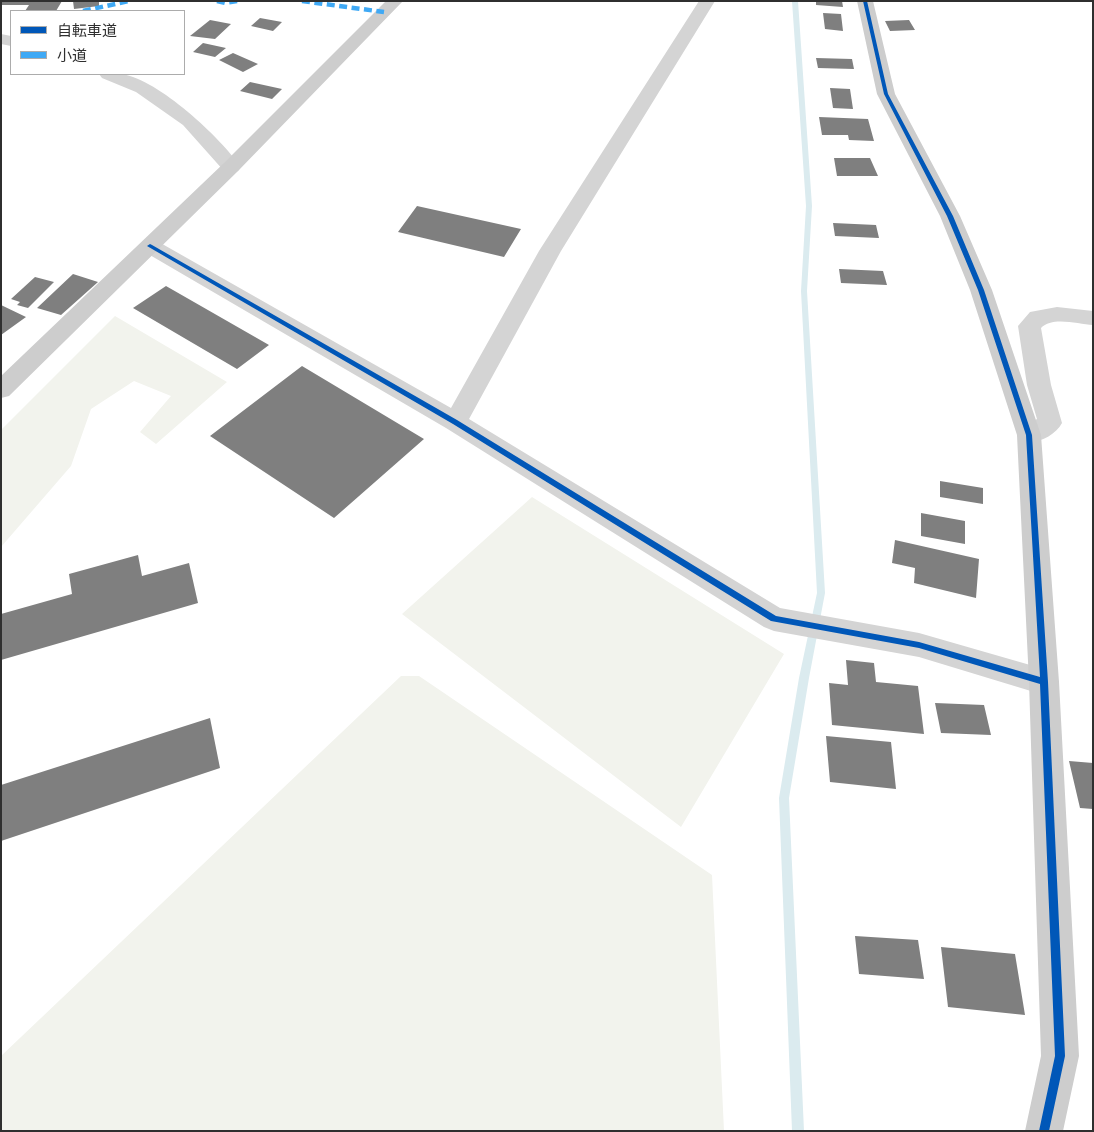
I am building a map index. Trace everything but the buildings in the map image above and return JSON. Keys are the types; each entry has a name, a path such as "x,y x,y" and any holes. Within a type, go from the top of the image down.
{"street":[{"path":"1,390 231,167 395,1"},
{"path":"455,422 550,251 707,1"},
{"path":"865,1 886,94 950,216 981,290 1028,435 1044,682 1060,1056 1044,1131"},
{"path":"110,75 142,88 190,121 231,167"},
{"path":"150,246 455,422 774,619 918,645 1044,682"},
{"path":"1028,435 1050,423 1039,385 1029,326 1038,316 1057,314 1093,318"}],"shaded area":[{"path":"115,316 227,382 156,444 140,432 171,396 134,381 91,409 71,466 1,547 1,430"},
{"path":"532,497 784,654 681,827 402,614"},
{"path":"401,676 419,676 712,875 724,1131 1,1131 1,1056"}],"waterway":[{"path":"795,1 809,206 804,291 821,593 804,678 784,798 798,1131"}],"marked path":[{"path":"88,10 129,1"},
{"path":"217,1 225,3 238,1"},
{"path":"302,1 384,12"}],"cycle path":[{"path":"865,1 886,94 950,216 981,290 1029,435 1044,682 1060,1056 1044,1131"},
{"path":"150,246 455,422 774,619 919,645 1044,682"}]}
